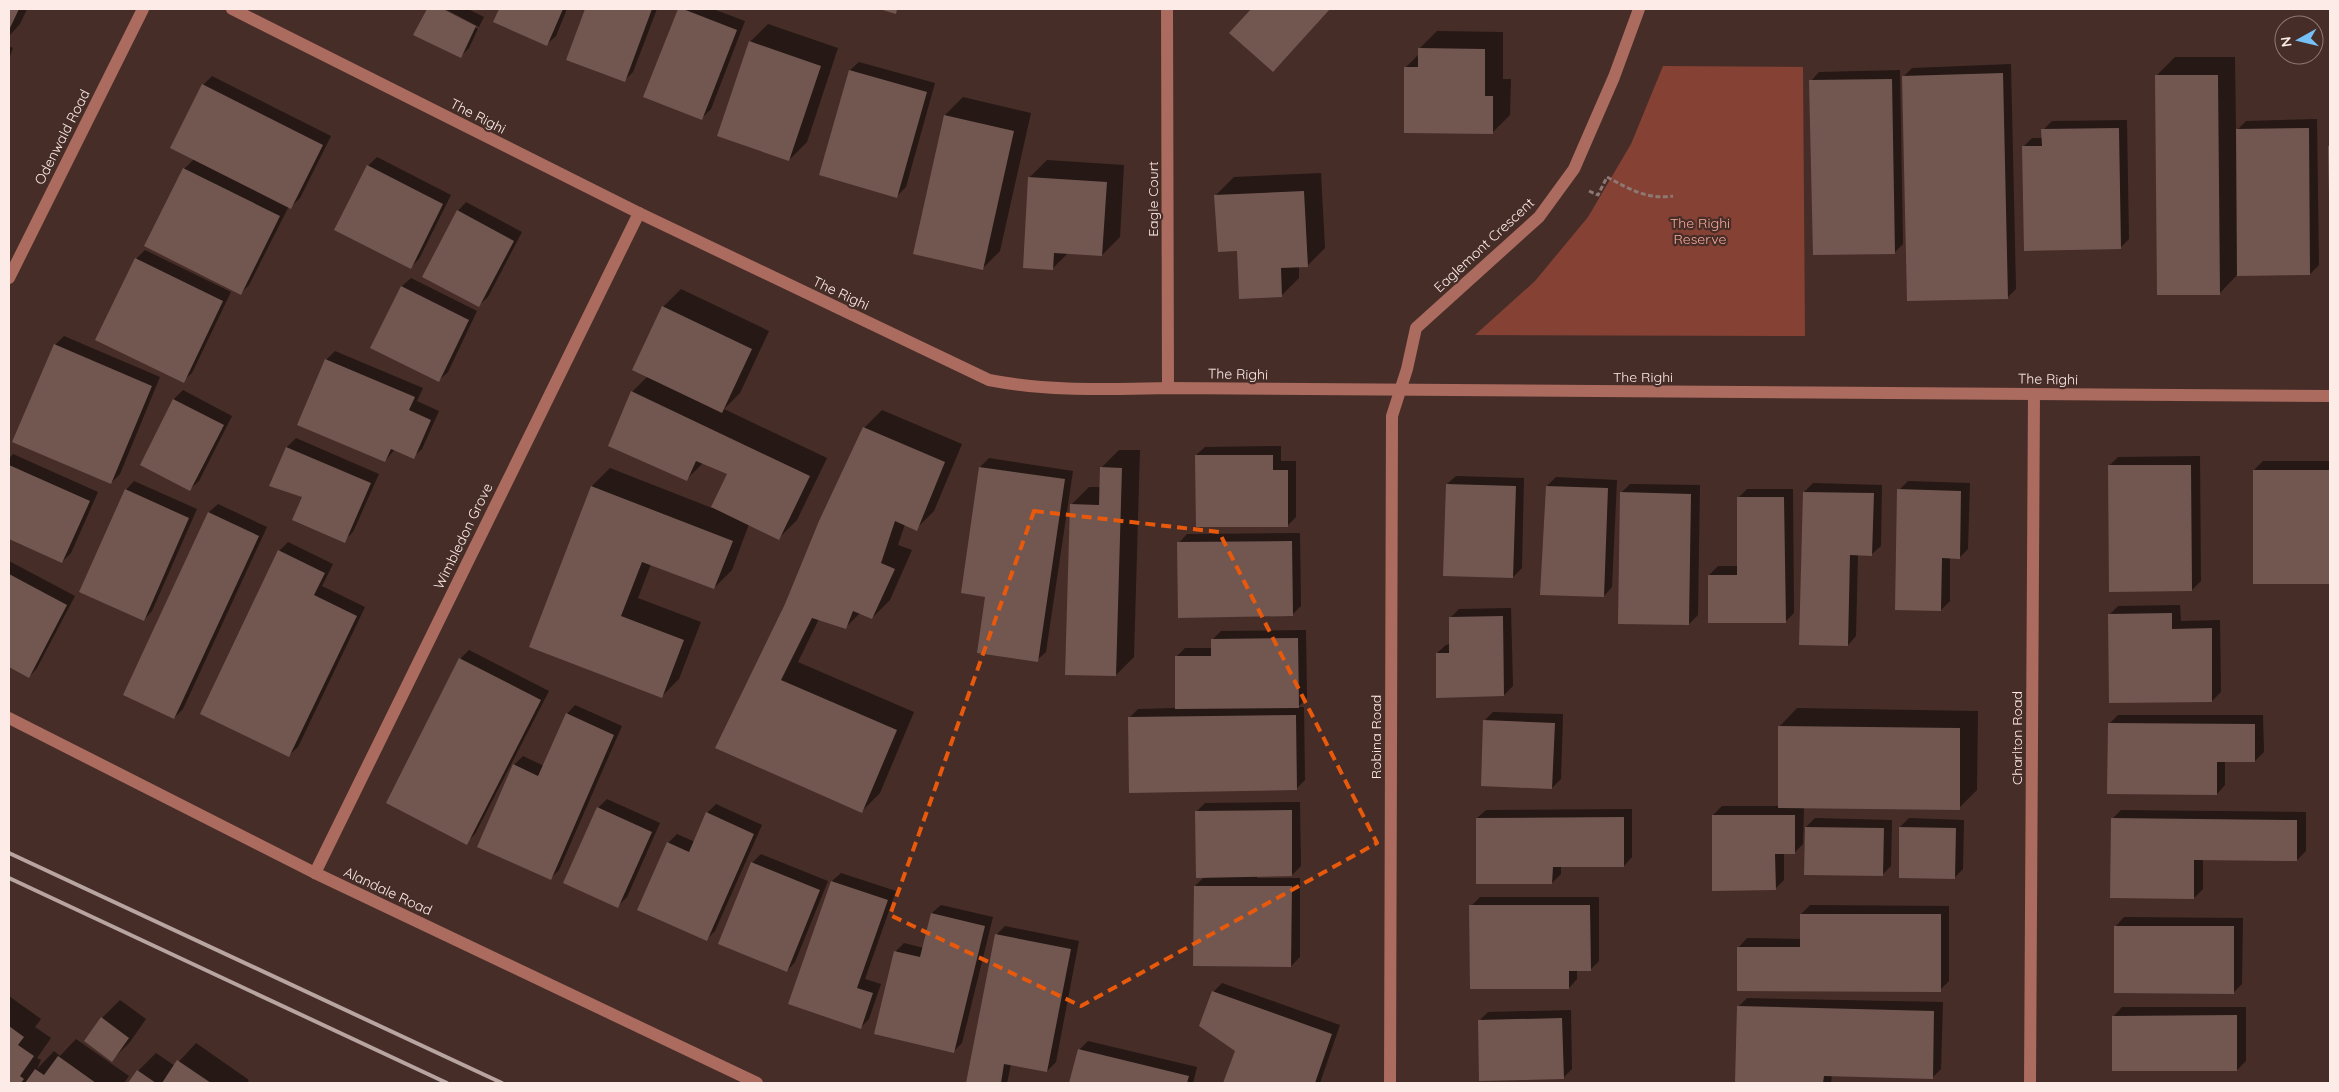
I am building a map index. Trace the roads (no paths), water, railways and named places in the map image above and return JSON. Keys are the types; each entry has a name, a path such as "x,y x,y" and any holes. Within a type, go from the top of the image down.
{"street":[{"name":"Odenwald Road","path":"9,278 143,9"},
{"name":"The Righi","path":"232,9 639,213 989,380 1025,387 1065,390 1168,388 2330,396"},
{"name":"Eagle Court","path":"1167,9 1168,388"},
{"name":"Eaglemont Crescent","path":"1400,391 1416,328 1539,217 1574,169 1614,77 1639,9"},
{"name":"Wimbledon Grove","path":"315,873 639,213"},
{"name":"Robina Road","path":"1390,1083 1392,416 1400,391"},
{"name":"Charlton Road","path":"2030,1083 2034,394"},
{"name":"Alandale Road","path":"9,718 315,873 757,1083"}],"railway":[{"path":"9,853 502,1083"},
{"path":"9,878 447,1083"}],"park label":[{"name":"The Righi Reserve","path":"1700,232"}]}
